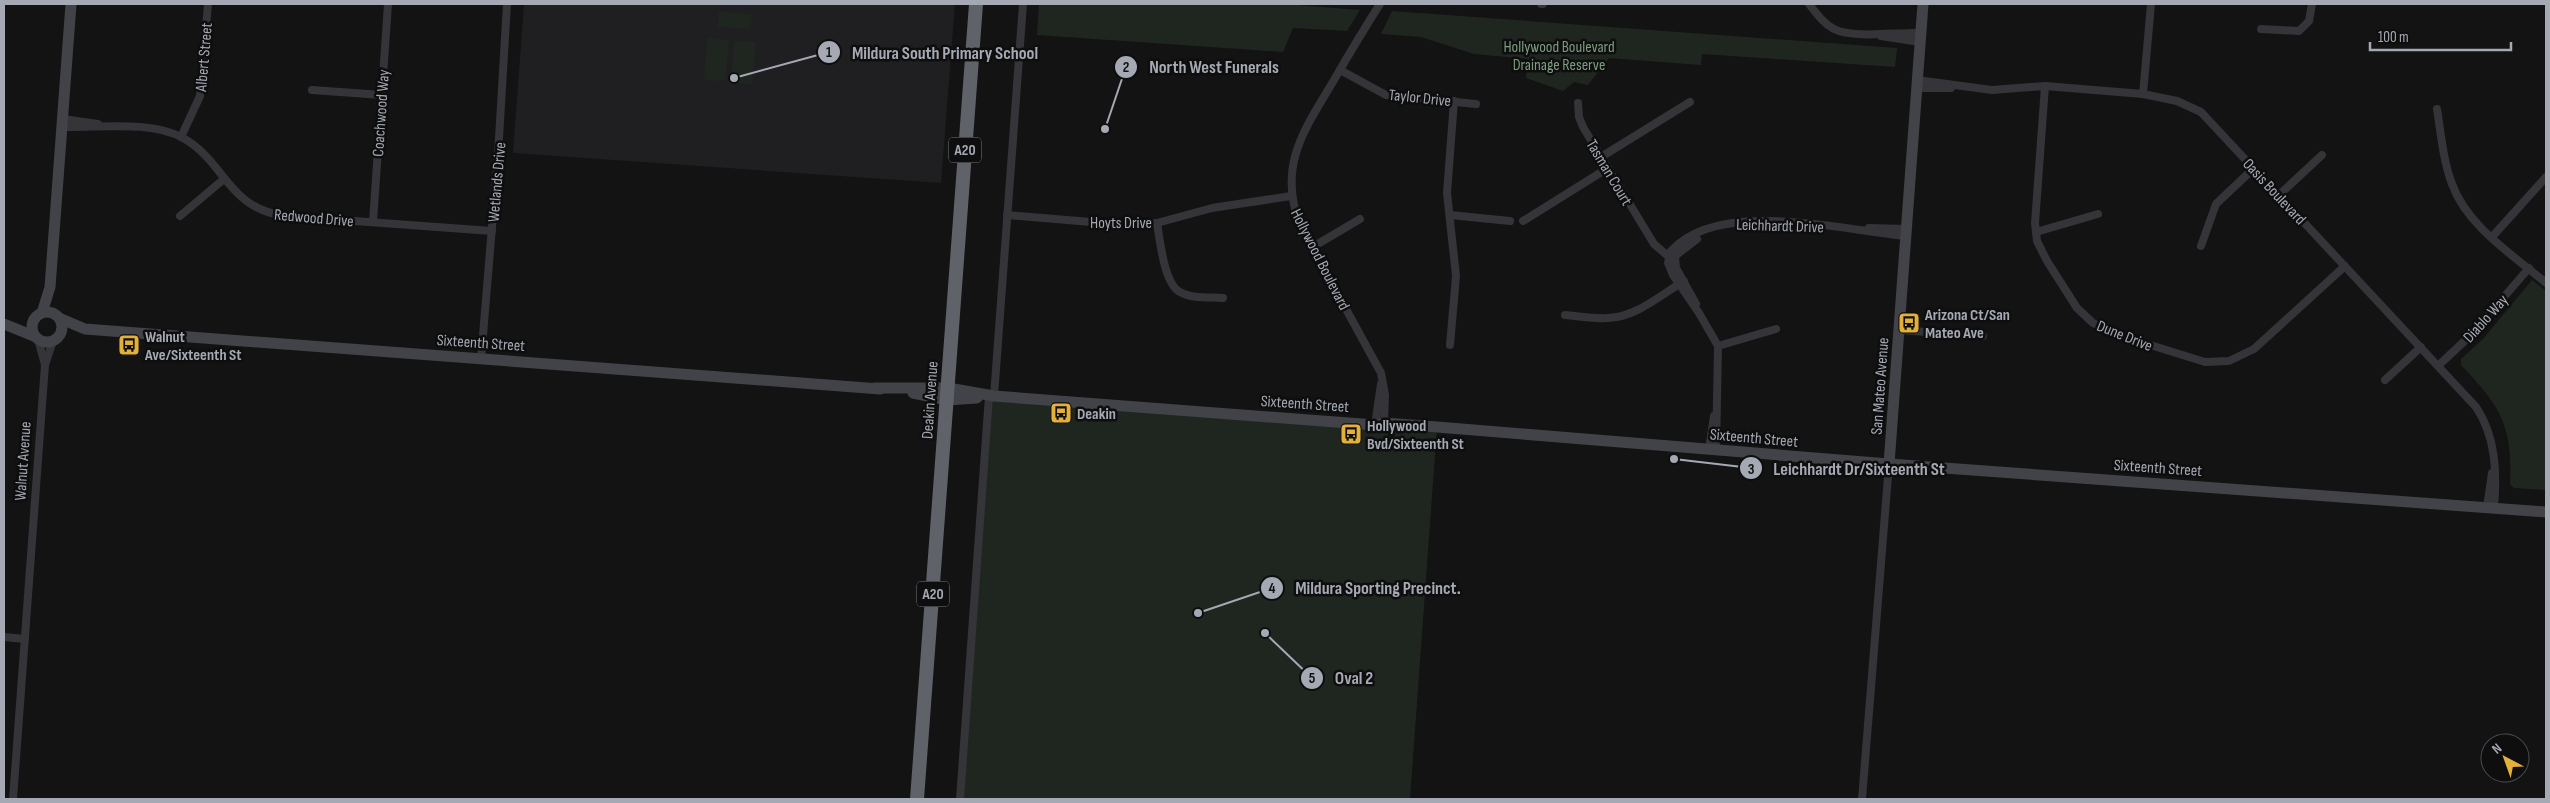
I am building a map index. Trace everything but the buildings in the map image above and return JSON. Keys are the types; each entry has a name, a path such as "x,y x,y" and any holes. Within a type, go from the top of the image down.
{"highway":[{"name":"Deakin Avenue","path":"917,799 976,4"}],"street":[{"path":"37,338 32,328 50,287 71,4"},
{"name":"Albert Street","path":"181,137 200,96 208,4"},
{"name":"Coachwood Way","path":"373,222 388,4"},
{"name":"Wetlands Drive","path":"481,359 492,231 507,4"},
{"path":"960,799 1023,4"},
{"name":"Hollywood Boulevard","path":"1380,4 1297,145 1291,175 1291,196 1296,214 1311,248 1378,366 1382,379 1380,424"},
{"path":"1809,4 1824,22 1835,30 1920,37"},
{"name":"San Mateo Avenue","path":"1862,799 1889,464 1922,4"},
{"path":"2143,94 2152,4"},
{"path":"2261,30 2299,32 2310,22 2312,4"},
{"name":"Taylor Drive","path":"1340,70 1386,94 1476,104"},
{"name":"Oasis Boulevard","path":"1916,84 2001,90 2045,86 2143,94 2177,101 2194,107 2468,395 2484,419 2494,456 2490,507"},
{"name":"Dune Drive","path":"2045,86 2036,232 2041,250 2070,298 2093,323 2114,334 2205,362 2229,361 2254,349 2345,266"},
{"path":"312,90 382,95"},
{"path":"1450,345 1456,276 1447,185 1454,101"},
{"path":"1601,157 1690,102"},
{"name":"Tasman Court","path":"1578,103 1579,117 1583,127 1657,248 1672,255 1681,283 1718,346 1717,402 1713,450"},
{"path":"2437,109 2443,154 2452,186 2467,211 2492,237 2546,283"},
{"name":"Redwood Drive","path":"63,123 163,131 181,137 198,149 246,202 266,213 492,231"},
{"path":"2279,195 2322,155"},
{"path":"1523,221 1608,168"},
{"path":"2201,246 2216,204 2254,168"},
{"path":"2492,237 2546,177"},
{"path":"180,216 224,179"},
{"name":"Hoyts Drive","path":"1007,215 1127,225 1157,223 1212,208 1291,196"},
{"path":"2036,232 2098,214"},
{"path":"1450,215 1510,221"},
{"path":"1311,248 1360,219"},
{"name":"Leichhardt Drive","path":"1672,255 1680,243 1726,223 1748,221 1906,233"},
{"path":"1157,223 1168,276 1174,288 1189,295 1223,298"},
{"name":"Diablo Way","path":"2439,365 2478,328 2529,268"},
{"path":"1565,315 1608,318 1622,316 1634,312 1681,283"},
{"path":"5,324 42,342 56,339 62,327 50,287"},
{"path":"5,324 52,313 58,317"},
{"name":"Sixteenth Street","path":"58,317 85,329 2546,512"},
{"name":"Sixteenth Street","path":"56,339 85,329"},
{"path":"1718,346 1776,329"},
{"path":"1899,330 1983,336"},
{"name":"Walnut Avenue","path":"37,338 45,364"},
{"name":"Walnut Avenue","path":"13,799 45,364 56,339"},
{"path":"2385,380 2421,346"},
{"path":"4,637 25,639"}],"shaded area":[{"path":"524,4 955,4 941,183 513,153"}],"green space":[{"path":"1039,4 1283,4 1360,10 1347,31 1293,28 1283,52 1037,35"},
{"name":"Hollywood Boulevard Drainage Reserve","path":"1392,11 1897,48 1895,67 1702,54 1701,65 1609,58 1588,85 1574,82 1563,91 1526,78 1528,59 1474,54 1421,37 1381,34"},
{"path":"719,12 752,14 751,29 718,27"},
{"path":"707,38 729,40 725,81 704,80"},
{"path":"734,41 756,42 752,84 731,82"},
{"path":"2532,280 2546,291 2546,490 2514,488 2510,484 2509,446 2501,418 2486,393 2461,365 2461,359 2483,339"},
{"path":"989,396 1437,427 1410,799 959,799"}],"place":[{"name":"Mildura South Primary School","path":"734,78"},
{"name":"North West Funerals","path":"1105,129"},
{"name":"Arizona Ct/San Mateo Ave","path":"1909,323"},
{"name":"Walnut Ave/Sixteenth St","path":"129,345"},
{"name":"Deakin","path":"1061,413"},
{"name":"Hollywood Bvd/Sixteenth St","path":"1351,434"},
{"name":"Leichhardt Dr/Sixteenth St","path":"1674,459"},
{"name":"Mildura Sporting Precinct.","path":"1198,613"},
{"name":"Oval 2","path":"1265,633"}]}
